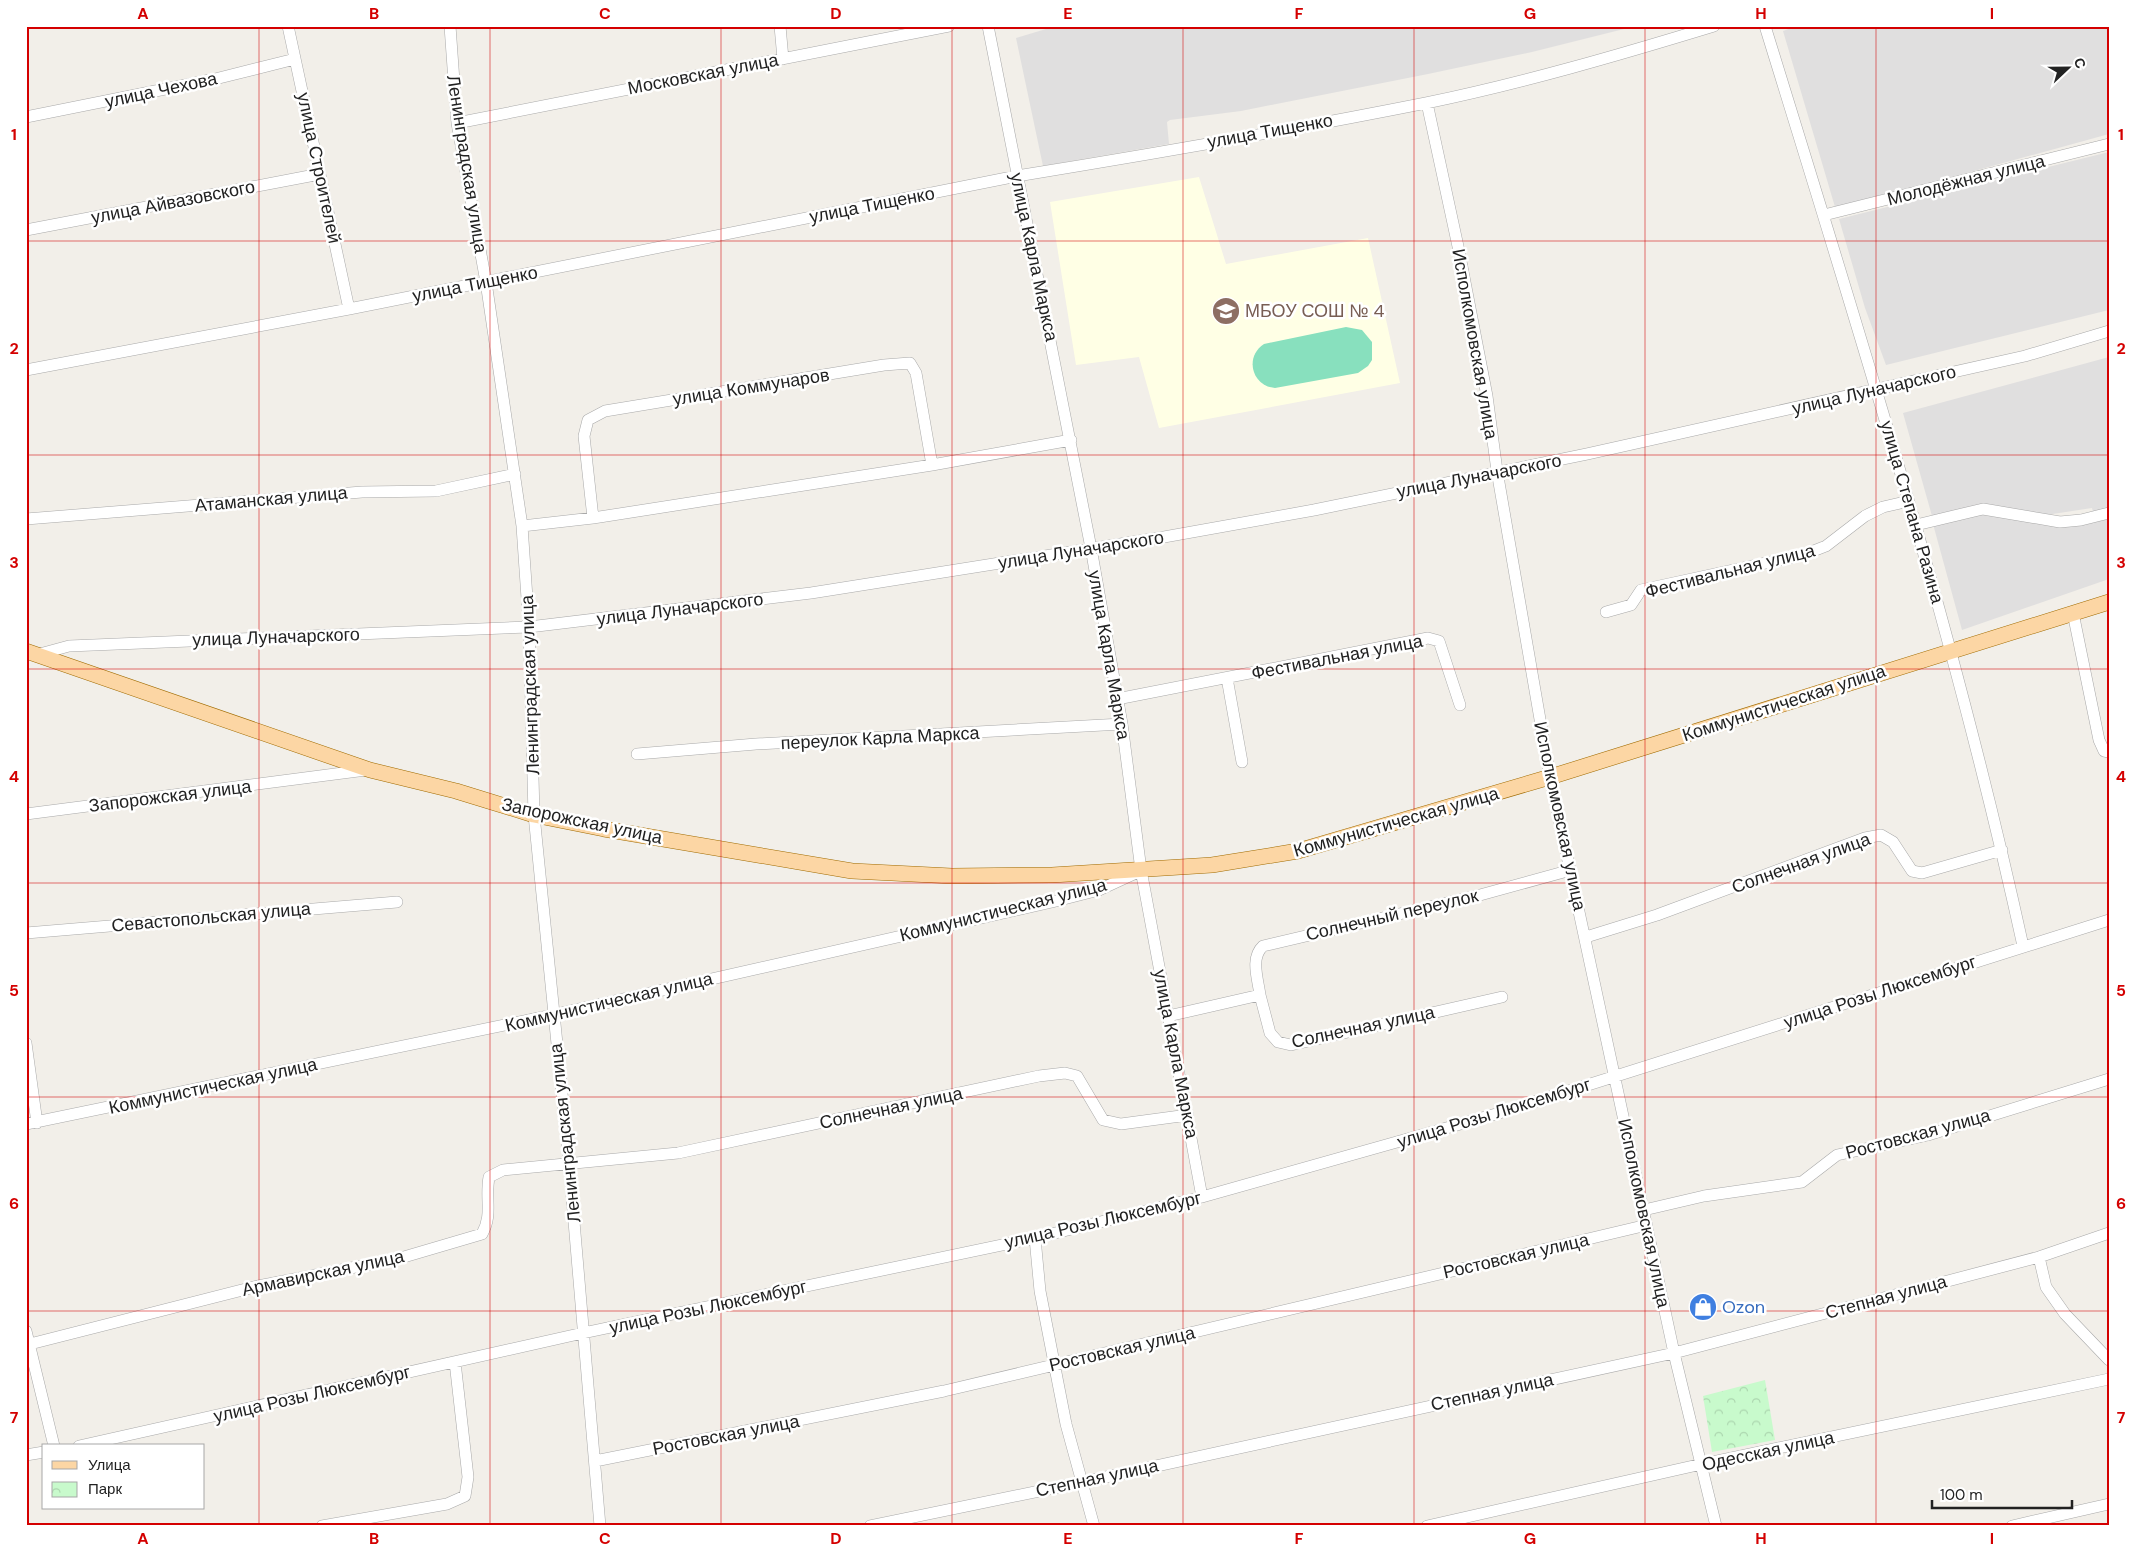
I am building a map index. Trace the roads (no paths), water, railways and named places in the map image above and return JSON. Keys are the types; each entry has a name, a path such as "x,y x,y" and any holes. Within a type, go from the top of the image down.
{"main road":[{"name":"Коммунистическая улица","path":"1142,870 1212,865 1298,851 1550,777 2109,602"},
{"name":"улица Луначарского","path":"31,653 370,770"},
{"name":"Запорожская улица","path":"370,770 456,791 534,815 614,831 852,871 952,876 1052,875 1142,870"}],"street":[{"name":"улица Строителей","path":"288,26 350,309"},
{"name":"Ленинградская улица","path":"450,26 456,123 486,282 522,526 529,627 534,815 569,1163 600,1526"},
{"path":"780,26 783,59"},
{"name":"Московская улица","path":"456,123 949,26"},
{"name":"улица Карла Маркса","path":"988,26 1091,548 1122,724 1142,870 1202,1197"},
{"name":"улица Тищенко","path":"26,370 350,309 1017,176 1111,161 1427,103 1591,63 1714,26"},
{"name":"улица Степана Разина","path":"1766,26 1877,389 1952,651 2002,850 2023,946"},
{"name":"улица Чехова","path":"26,117 215,79 295,59"},
{"name":"Исполкомовская улица","path":"1427,103 1460,251 1487,396 1497,472 1550,777 1674,1352 1716,1526"},
{"name":"Молодёжная улица","path":"1824,215 2109,144"},
{"name":"улица Айвазовского","path":"26,230 320,174"},
{"name":"улица Луначарского","path":"31,653 70,646 529,627 811,593 1314,510 1597,452 2025,356 2109,331"},
{"name":"улица Коммунаров","path":"593,518 584,436 588,420 604,410 884,365 910,363 916,373 932,466"},
{"path":"522,526 593,518 932,466 1071,440"},
{"name":"Атаманская улица","path":"26,519 362,492 436,491 515,474"},
{"name":"Фестивальная улица","path":"1606,612 1631,605 1641,590 1803,555 1826,546 1865,516 1883,507 1909,501"},
{"path":"1916,525 1983,509 2060,522 2081,520 2109,513"},
{"path":"2073,613 2099,740 2104,751 2109,752"},
{"name":"Фестивальная улица","path":"1118,699 1428,638 1438,641 1460,705"},
{"name":"Фестивальная улица","path":"1227,678 1242,762"},
{"name":"переулок Карла Маркса","path":"637,754 756,744 1122,724"},
{"name":"Запорожская улица","path":"26,814 370,770"},
{"name":"Солнечная улица","path":"1586,938 1657,915 1865,838 1881,835 1893,842 1912,871 1922,873 2002,850"},
{"name":"Коммунистическая улица","path":"32,1123 553,1016 1052,902 1099,890 1142,870"},
{"name":"Солнечный переулок","path":"1260,995 1255,962 1257,952 1264,946 1480,895 1571,870"},
{"name":"Севастопольская улица","path":"26,933 397,902"},
{"name":"улица Розы Люксембург","path":"87,1444 583,1333 1034,1238 1202,1197 1496,1114 2109,920"},
{"path":"1168,1016 1260,995"},
{"name":"Солнечная улица","path":"1260,995 1270,1032 1278,1042 1291,1045 1502,997"},
{"path":"26,1043 32,1123"},
{"name":"Солнечная улица","path":"569,1163 678,1153 1039,1076 1065,1073 1077,1076 1103,1120 1120,1124 1188,1115"},
{"name":"Ростовская улица","path":"1644,1210 1704,1196 1802,1182 1837,1156 1928,1135 2109,1079"},
{"name":"Армавирская улица","path":"28,1345 258,1286 397,1259 482,1234 489,1221 486,1192 489,1177 503,1170 569,1163"},
{"name":"Ростовская улица","path":"595,1461 844,1412 1056,1365 1647,1226"},
{"name":"Степная улица","path":"870,1526 1082,1482 1674,1352 2039,1257 2109,1233"},
{"path":"1034,1238 1040,1290 1066,1424 1094,1526"},
{"path":"2039,1257 2046,1286 2064,1314 2109,1360"},
{"path":"26,1330 28,1345 53,1444"},
{"path":"322,1526 446,1504 465,1496 468,1476 455,1362"},
{"name":"Одесская улица","path":"1427,1526 1702,1464 2109,1380"},
{"path":"26,1455 42,1452"},
{"path":"2012,1526 2109,1504"}],"place":[{"name":"МБОУ СОШ № 4","path":"1226,311"},
{"name":"Ozon","path":"1703,1307"}]}
